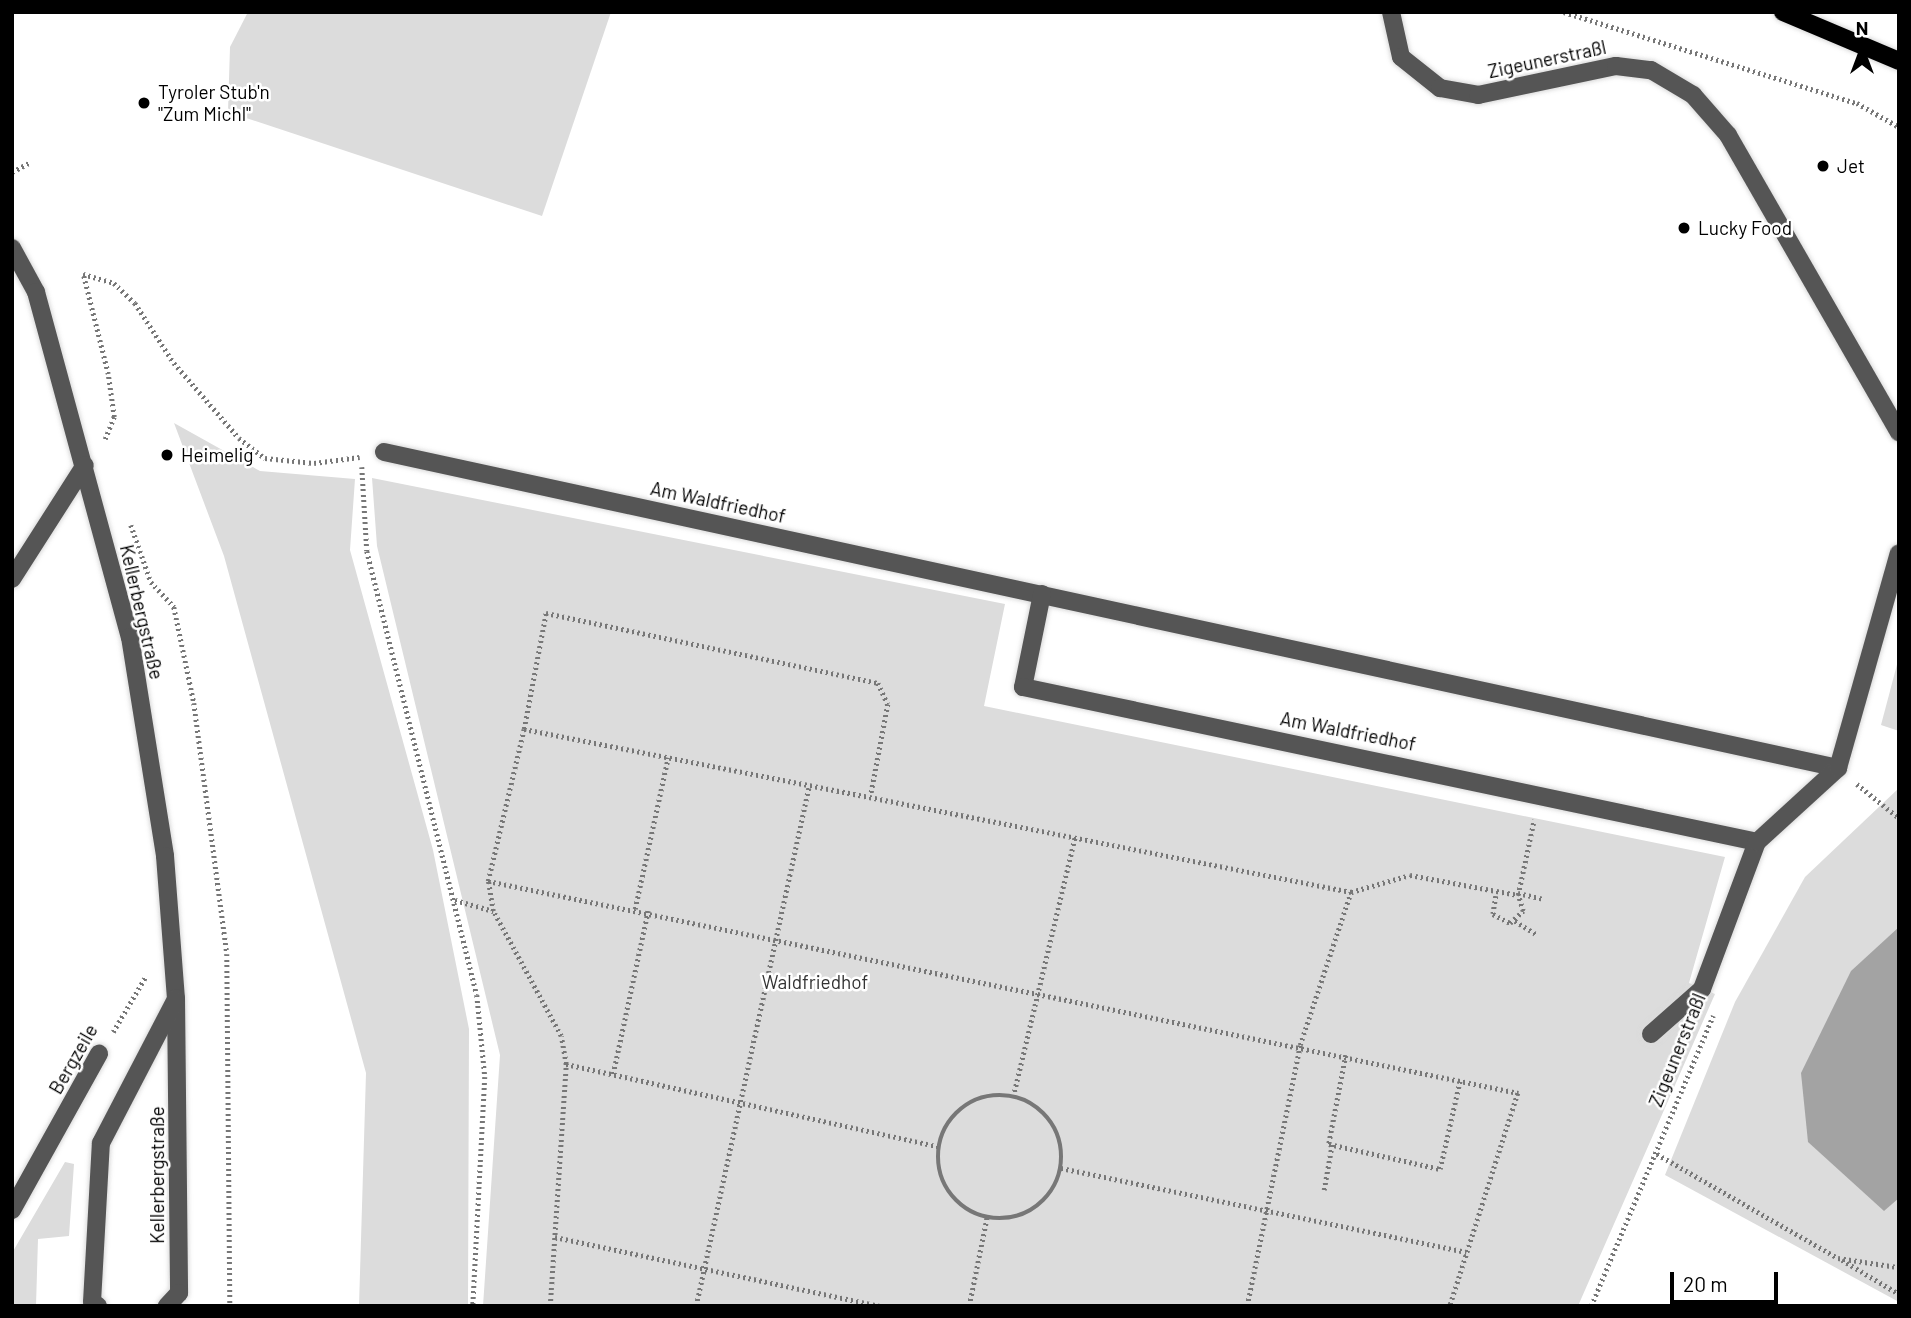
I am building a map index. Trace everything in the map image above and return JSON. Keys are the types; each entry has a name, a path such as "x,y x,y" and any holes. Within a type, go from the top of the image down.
{"main road":[{"path":"1783,12 1899,61"}],"street":[{"name":"Zigeunerstraßl","path":"1391,12 1401,57 1440,88 1478,95 1625,66 1651,70 1693,95 1728,135 1899,432"},
{"name":"Kellerbergstraße","path":"12,248 36,292 130,637 173,931 179,1293 167,1306"},
{"name":"Am Waldfriedhof","path":"384,452 1838,768"},
{"path":"12,579 85,465"},
{"path":"1651,1034 1702,989 1757,842 1838,768 1899,553"},
{"name":"Am Waldfriedhof","path":"1042,594 1023,687 1539,792 1757,842"},
{"name":"Kellerbergstraße","path":"98,1306 92,1302 101,1143 176,998"},
{"name":"Bergzeile","path":"12,1210 100,1054"}],"path":[{"path":"1564,12 1857,103 1899,127"},
{"path":"12,172 29,163"},
{"path":"106,438 114,417 108,374 83,275 114,283 135,303 174,363 239,438 265,457 314,463 384,452"},
{"path":"362,456 368,551 477,995 485,1077 473,1306"},
{"path":"129,519 151,582 174,607 194,703 227,954 230,1306"},
{"path":"550,1306 566,1064 561,1036 493,911 488,881 524,729 546,613 878,683 888,704 871,795"},
{"path":"524,729 809,786 871,795 1351,892 1410,875 1496,896 1518,894 1543,900"},
{"path":"635,909 668,758"},
{"path":"1838,768 1899,818"},
{"path":"696,1306 737,1101 809,786"},
{"path":"1515,921 1523,912 1518,894 1539,792"},
{"path":"1013,1097 1035,989 1075,837"},
{"path":"488,881 1035,989 1518,1093 1450,1306"},
{"path":"1247,1306 1300,1045 1351,892"},
{"path":"1496,896 1493,915 1515,921 1536,934"},
{"path":"454,900 493,911"},
{"path":"613,1074 648,912"},
{"name":"Bergzeile","path":"100,1054 173,931"},
{"name":"Zigeunerstraßl","path":"1591,1306 1717,1007"},
{"path":"1324,1190 1346,1055"},
{"path":"566,1064 939,1147"},
{"path":"1332,1144 1440,1169 1460,1080"},
{"path":"1013,1097 1052,1123 1061,1168 1034,1208 987,1217 953,1198 940,1174 939,1147 965,1105 1013,1097"},
{"path":"1657,1154 1899,1294"},
{"path":"1061,1168 1267,1208 1466,1252"},
{"path":"970,1306 987,1217"},
{"path":"555,1237 880,1306"},
{"path":"1838,1258 1897,1267"}],"green space":[{"path":"248,12 611,12 542,216 228,112 230,47"},
{"path":"174,423 260,471 355,479 350,550 433,850 469,1029 468,1306 359,1306 366,1073 224,556"},
{"name":"Waldfriedhof","path":"372,478 1005,604 984,706 1725,857 1689,983 1715,994 1578,1306 483,1306 500,1055 377,546"},
{"path":"1899,657 1899,731 1881,725"},
{"path":"1899,788 1899,1302 1665,1175 1735,1002 1805,877"},
{"path":"65,1162 74,1164 69,1236 38,1239 36,1306 12,1306 12,1253"}],"shaded area":[{"path":"1899,927 1899,1198 1884,1211 1808,1142 1801,1073 1851,971"}],"place":[{"name":"Tyroler Stub'n \"Zum Michl\"","path":"144,103"},
{"name":"Jet","path":"1823,166"},
{"name":"Lucky Food","path":"1684,228"},
{"name":"Heimelig","path":"167,455"}]}
